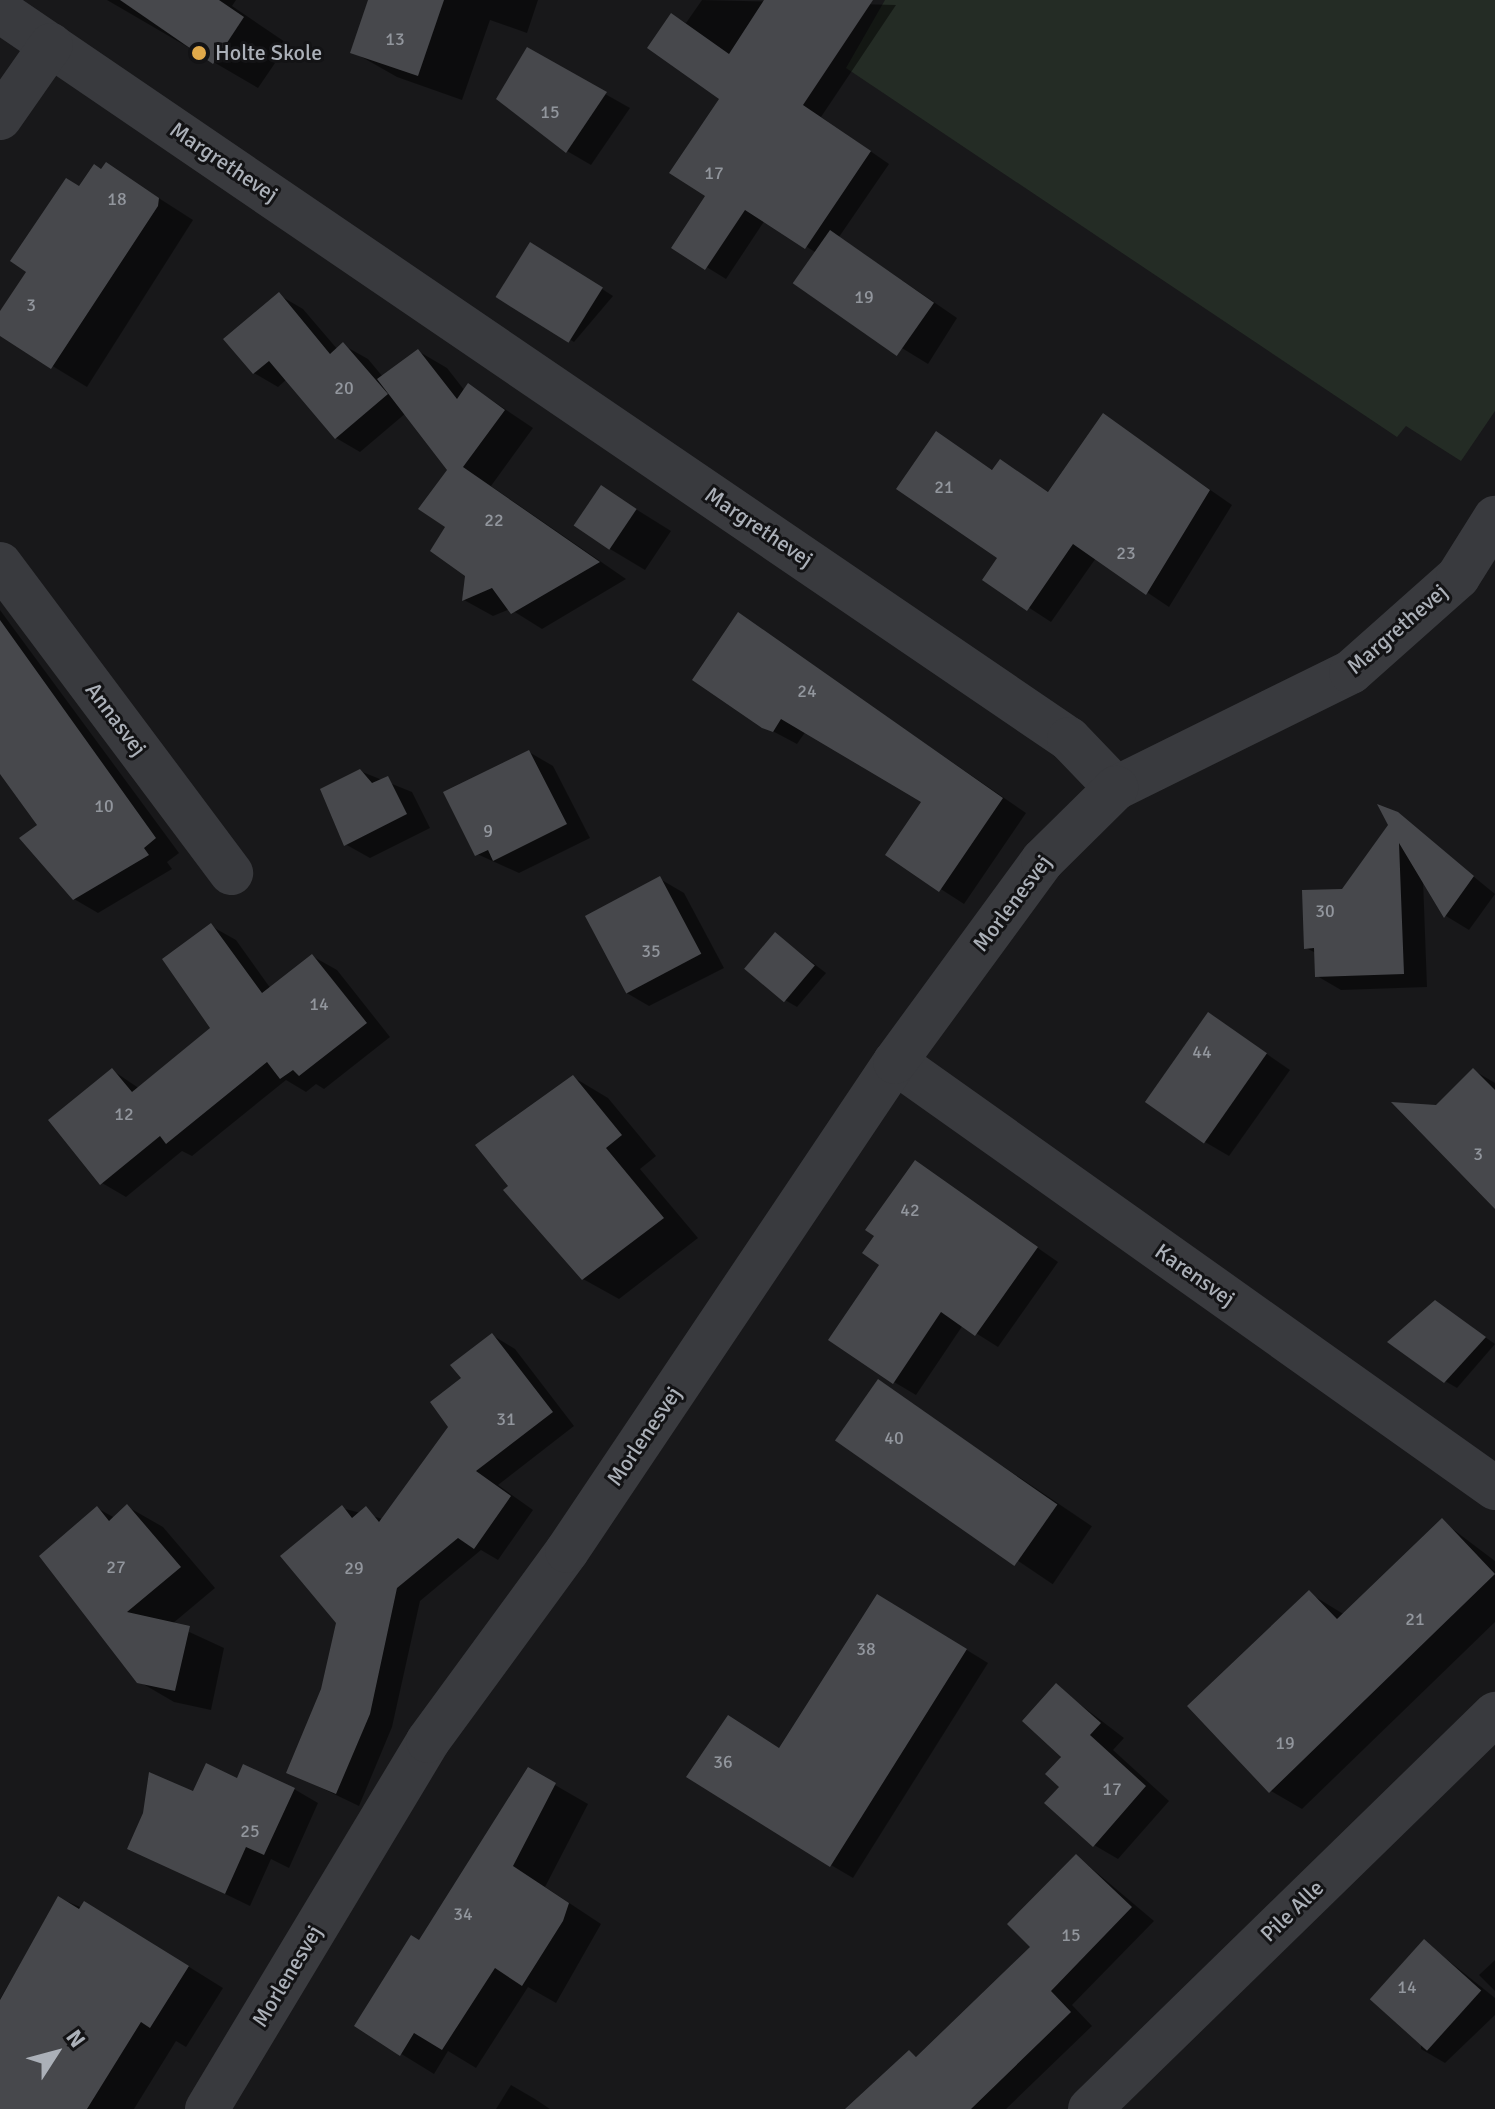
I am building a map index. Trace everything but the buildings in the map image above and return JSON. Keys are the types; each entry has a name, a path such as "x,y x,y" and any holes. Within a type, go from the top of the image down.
{"street":[{"name":"Margrethevej","path":"0,11 1069,739 1116,788 1351,672 1458,577 1495,518"},
{"path":"0,118 51,45"},
{"name":"Annasvej","path":"0,564 231,873"},
{"name":"Morlenesvej","path":"207,2109 428,1741 567,1551 895,1062 1043,860 1116,788"},
{"name":"Karensvej","path":"895,1062 1495,1488"},
{"name":"Pile Alle","path":"1090,2109 1495,1714"}],"shaded area":[{"path":"885,0 1495,0 1495,411 1461,461 1406,426 1397,437 846,68"}],"place":[{"name":"Holte Skole","path":"199,53"}]}
